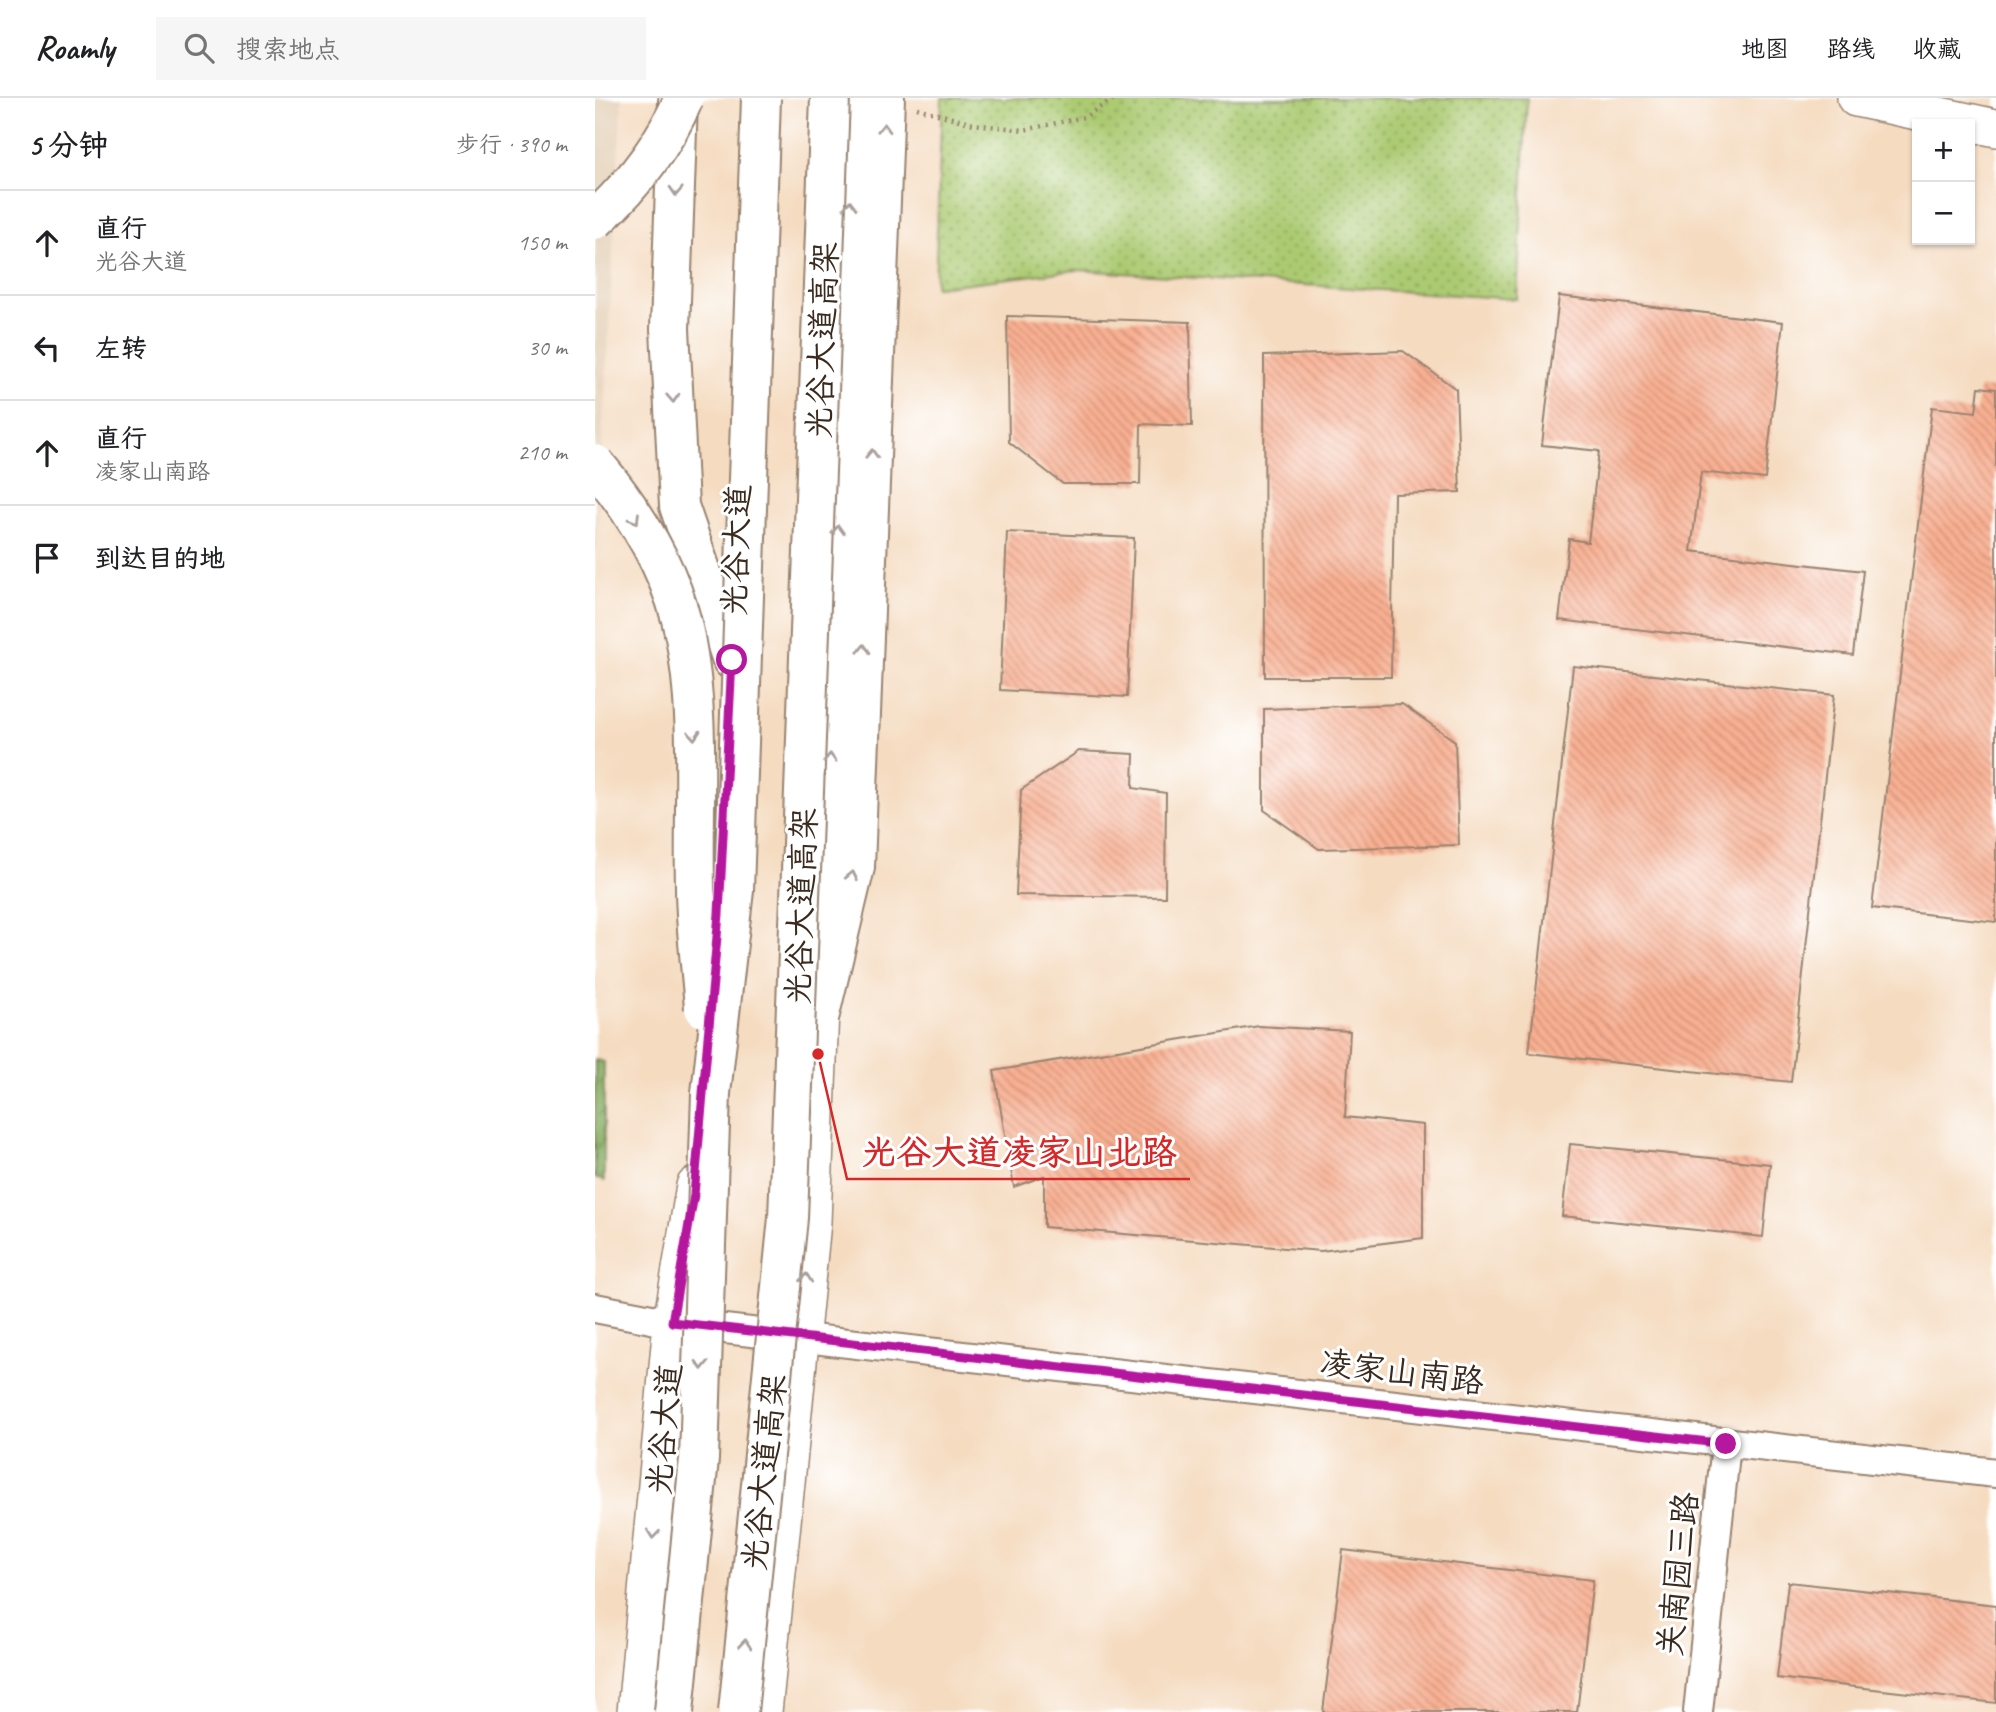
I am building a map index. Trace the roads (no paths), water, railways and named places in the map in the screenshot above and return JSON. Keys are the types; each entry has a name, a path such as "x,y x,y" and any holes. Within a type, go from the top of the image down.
{"highway":[{"path":"678,98 679,130 670,329 679,506 732,660"},
{"path":"595,220 613,204 659,148 684,98"},
{"name":"光谷大道高架","path":"674,1712 699,1459 711,1093 734,890 761,98"},
{"name":"光谷大道高架","path":"738,1712 788,1218 830,98"},
{"path":"820,1014 855,867 866,595 896,101"},
{"path":"595,464 620,494 661,566 685,636 695,743 695,889 711,1093"}],"main road":[{"name":"光谷大道","path":"636,1712 672,1322 694,1195 719,914 732,660 749,98"},
{"path":"763,1712 812,1222 854,98"},
{"path":"1856,98 1996,128"}],"street":[{"name":"凌家山南路","path":"595,1308 672,1322 800,1338 1996,1473"},
{"name":"关南园三路","path":"1697,1712 1726,1444"}],"place":[{"name":"光谷大道凌家山北路","path":"818,1054"}]}
